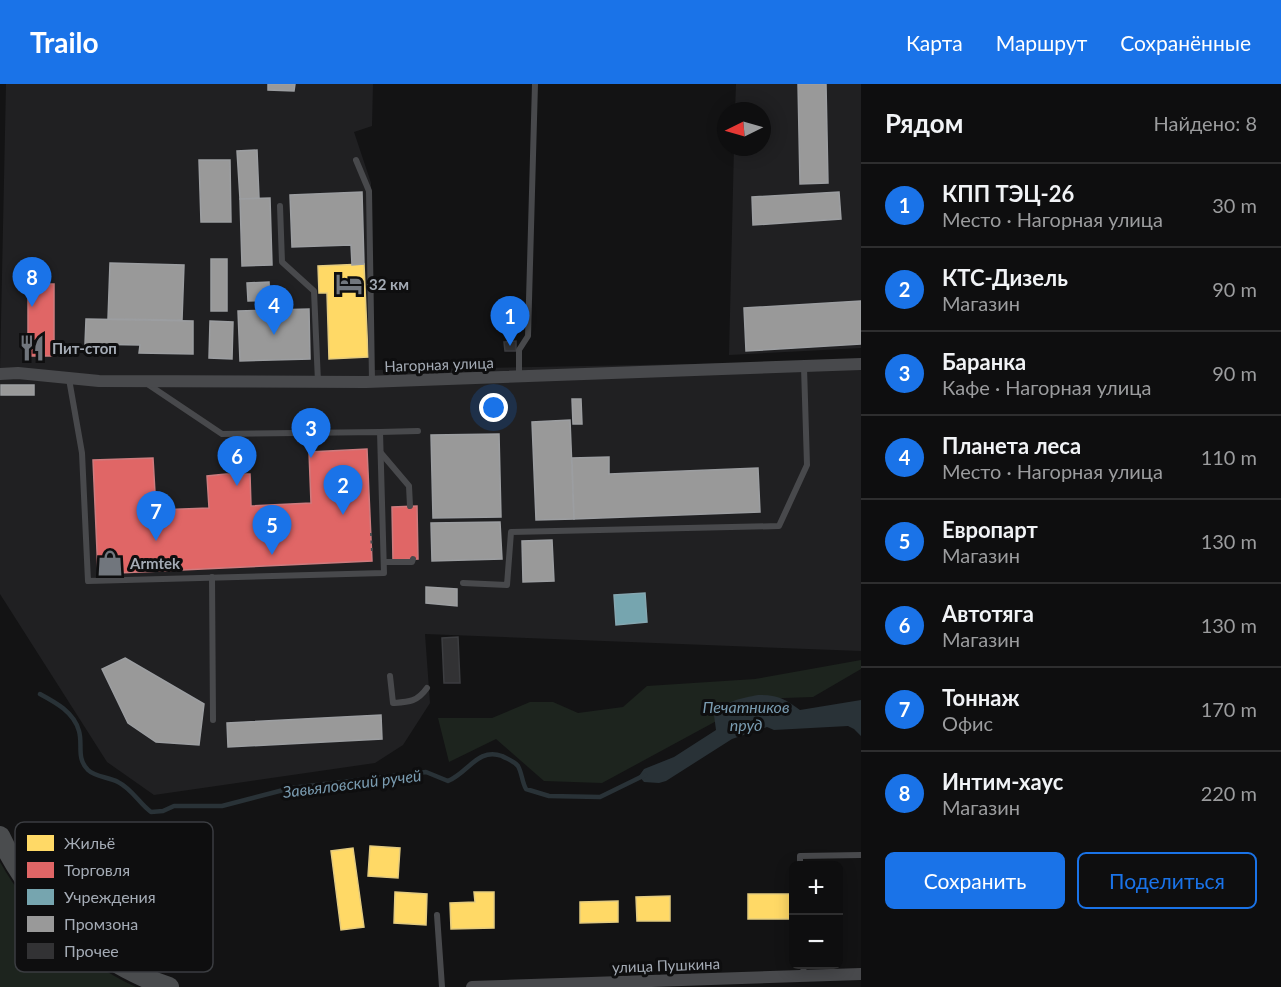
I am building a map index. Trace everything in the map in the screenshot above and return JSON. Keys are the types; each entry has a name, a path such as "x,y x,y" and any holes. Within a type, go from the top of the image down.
{"main road":[{"path":"0,836 15,860"},
{"path":"136,972 169,987"}],"street":[{"name":"Нагорная улица","path":"0,374 18,373 69,379 146,382 318,382 861,364"},
{"name":"Нагорная улица","path":"0,366 18,373"},
{"name":"улица Пушкина","path":"472,987 804,970 861,974"}],"lane":[{"path":"519,377 519,350 528,336 535,84"},
{"path":"356,160 369,191 372,381"},
{"path":"280,206 282,262 314,291 318,382"},
{"path":"463,583 507,585 511,532 779,526 807,465 804,367"},
{"path":"69,379 82,453 88,581 384,573 380,432"},
{"path":"146,382 222,434 418,431"},
{"path":"381,453 409,486 410,506"},
{"path":"383,528 392,528"},
{"path":"383,542 392,542"},
{"path":"384,562 412,562 412,559"},
{"path":"212,577 213,720"},
{"path":"390,676 393,704 414,702 427,688"},
{"path":"800,861 800,856 861,855"},
{"path":"437,915 442,987"}],"path":[{"path":"371,533 372,552"}],"shaded area":[{"path":"6,84 373,84 372,126 354,132 371,183 373,370 742,363 861,369 861,651 425,634 430,703 403,745 375,763 154,795 107,762 0,594 0,370"},
{"path":"736,84 861,84 861,348 729,355 734,156 771,156 771,102 735,102"},
{"path":"861,660 861,669 813,697 757,699 602,783 544,781 496,739 449,762 438,718 492,718 530,702 553,702 578,713 623,707 647,686 755,679"},
{"path":"0,862 15,886 15,972 108,972 136,987 0,987"}],"water":[{"name":"Печатников пруд","path":"758,695 780,698 800,710 861,700 861,736 848,726 774,730 767,727 732,739 666,781 644,782 639,776 644,769 674,757 716,730 714,715 723,706"}],"building: Жильё":[{"path":"364,264 368,357 329,359 327,293 319,293 318,266"},
{"path":"370,846 400,848 398,878 368,876"},
{"path":"353,848 364,927 341,930 331,851"},
{"path":"395,892 427,894 426,925 394,923"},
{"path":"474,892 494,892 494,928 451,929 450,903 475,902"},
{"path":"748,894 789,894 789,919 748,919"},
{"path":"670,896 670,921 637,921 636,897"},
{"path":"618,901 618,922 580,923 580,902"}],"building: Торговля":[{"path":"28,284 54,284 54,356 28,356"},
{"path":"367,449 372,561 98,574 93,460 153,458 156,510 209,508 207,476 226,474 250,474 251,506 311,503 309,452"},
{"path":"417,506 418,559 393,560 392,507"}],"building: Учреждения":[{"path":"645,593 647,622 616,625 614,595"}],"building: Промзона":[{"path":"268,84 295,84 294,91 268,90"},
{"path":"798,84 826,84 828,183 800,184"},
{"path":"257,150 259,198 240,199 237,151"},
{"path":"199,160 230,160 231,222 201,222"},
{"path":"362,192 364,264 352,265 351,245 292,247 290,195"},
{"path":"839,192 841,219 753,225 752,197"},
{"path":"270,198 272,265 242,266 240,199"},
{"path":"211,259 227,259 227,311 211,311"},
{"path":"110,263 184,265 182,320 108,319"},
{"path":"269,282 270,300 248,301 247,283"},
{"path":"861,301 861,344 746,351 744,308"},
{"path":"309,309 310,359 240,361 238,311"},
{"path":"86,319 193,321 193,354 139,353 140,345 85,344"},
{"path":"210,321 233,322 232,359 209,358"},
{"path":"1,385 34,385 34,395 1,395"},
{"path":"572,399 581,399 582,424 573,424"},
{"path":"570,420 574,519 536,520 532,422"},
{"path":"499,434 501,517 433,518 431,435"},
{"path":"609,457 609,474 758,468 760,512 574,519 572,458"},
{"path":"500,522 502,559 432,561 431,523"},
{"path":"552,540 554,581 523,582 522,541"},
{"path":"426,587 457,589 457,606 426,603"},
{"path":"125,658 204,704 199,745 156,742 128,723 102,669"},
{"path":"381,715 382,739 228,747 227,723"}],"building: Прочее":[{"path":"516,341 516,351 505,351 504,342"},
{"path":"458,637 460,683 444,683 442,638"}],"waterway":[{"name":"Завьяловский ручей","path":"40,694 63,708 77,724 82,761 88,770 123,785 151,812 163,811 174,806 222,806 291,788 426,772 448,781 480,758 494,754 518,766 526,789 549,796 600,797 645,775"}],"place":[{"name":"32 км","path":"349,284"},
{"name":"Интим-хаус","path":"32,307"},
{"name":"Планета леса","path":"274,335"},
{"name":"КПП ТЭЦ-26","path":"510,346"},
{"name":"Пит-стоп","path":"32,348"},
{"name":"Баранка","path":"311,458"},
{"name":"Автотяга","path":"237,486"},
{"name":"КТС-Дизель","path":"343,515"},
{"name":"Тоннаж","path":"156,541"},
{"name":"Европарт","path":"272,555"},
{"name":"Armtek","path":"110,563"}]}
